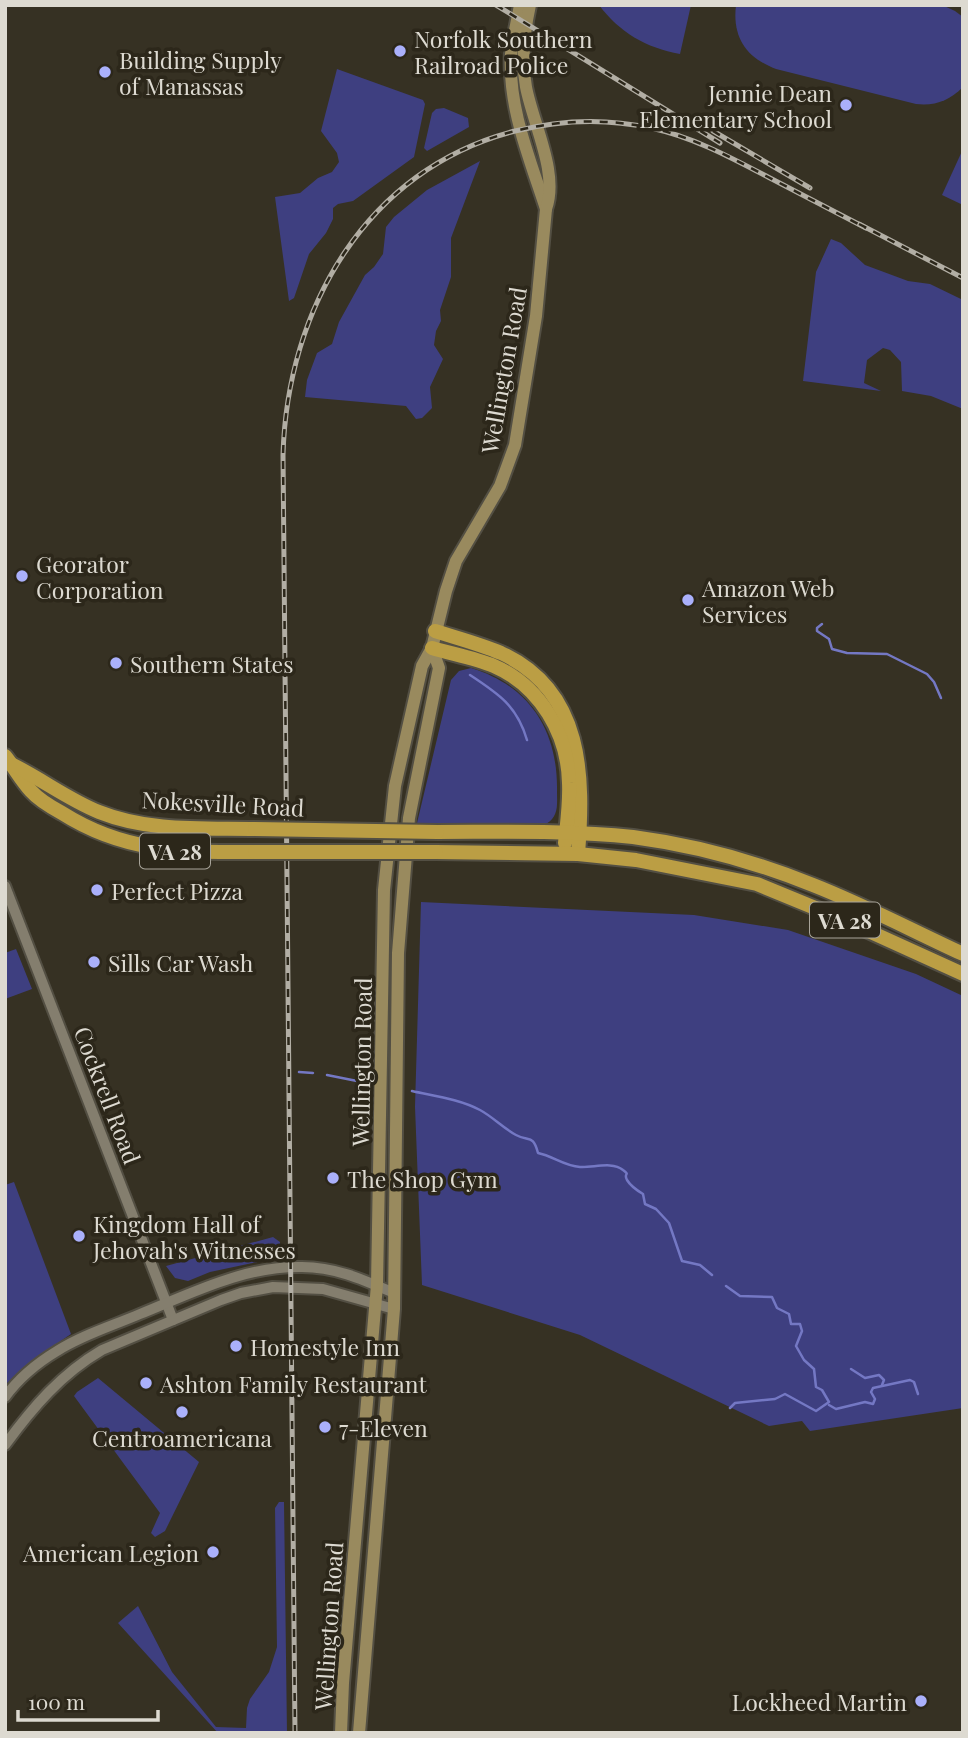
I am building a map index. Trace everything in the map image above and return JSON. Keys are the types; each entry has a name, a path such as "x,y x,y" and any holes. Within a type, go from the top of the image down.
{"highway":[{"path":"435,631 509,657 528,670 552,695 566,716 578,754 581,801 571,854"},
{"path":"432,648 483,662 504,671 526,686 542,703 560,735 569,782 573,833"},
{"name":"Nokesville Road","path":"8,764 84,805 129,822 177,828 573,833 634,838 694,848 761,867 850,900 963,954"},
{"name":"Nokesville Road","path":"8,764 32,792 64,815 97,832 148,848 176,852 571,854 636,860 757,884 963,974"}],"main road":[{"name":"Wellington Road","path":"520,5 511,56 514,100 519,130 546,209"},
{"name":"Wellington Road","path":"341,1733 377,1285 387,846 394,786 422,666 432,648 456,561 500,486 515,445 536,316 546,209 551,197 550,177 532,114 524,72 525,35 530,5"},
{"name":"Wellington Road","path":"359,1733 394,1309 398,953 409,818 439,668 432,648"}],"street":[{"name":"Cockrell Road","path":"5,886 173,1320"},
{"path":"5,1397 22,1377 62,1348 244,1274 290,1267 312,1267 335,1271 394,1293"},
{"path":"5,1445 31,1409 75,1368 102,1350 241,1293 273,1287 321,1289 394,1309"}],"shaded area":[{"path":"599,5 691,5 680,54 656,48 624,31"},
{"path":"736,5 942,5 963,17 963,87 941,102 916,104 776,69 750,53 739,37 735,17"},
{"path":"337,69 423,100 425,104 414,157 353,201 338,204 333,208 333,219 326,233 309,254 294,298 289,301 275,197 300,193 318,178 332,172 339,162 337,153 321,131"},
{"path":"444,108 468,118 469,127 427,151 424,148 432,113 436,109"},
{"path":"963,149 963,205 942,195"},
{"path":"480,161 451,238 451,277 440,310 441,321 434,345 443,359 430,387 432,408 422,418 416,419 406,406 305,397 307,380 317,353 332,344 339,322 365,275 383,254 386,227 427,190"},
{"path":"831,239 841,243 865,265 908,281 930,284 963,300 963,409 931,396 902,391 901,362 890,350 883,348 867,360 864,383 881,391 803,381 816,272"},
{"path":"471,668 509,686 524,699 546,730 556,769 557,801 555,814 546,824 417,823 451,680 459,671"},
{"path":"421,902 694,915 788,930 916,974 963,996 963,1408 810,1431 802,1421 769,1426 580,1335 422,1285 415,1107"},
{"path":"16,949 32,989 5,999 5,953"},
{"path":"14,1182 71,1334 30,1362 5,1385 5,1185"},
{"path":"273,1237 280,1242 281,1257 210,1272 188,1281 175,1278 166,1266"},
{"path":"98,1378 199,1462 165,1531 155,1537 151,1533 160,1513 74,1396"},
{"path":"279,1502 284,1502 287,1733 218,1733 118,1623 138,1606 172,1672 216,1727 246,1728 250,1699 269,1672 277,1647 275,1508"}],"waterway":[{"path":"822,624 817,631 829,639 832,649 847,653 887,654 927,674 941,698"},
{"path":"470,675 506,702 518,718 527,740"},
{"path":"299,1072 313,1073"},
{"path":"327,1075 362,1082"},
{"path":"412,1091 472,1106 516,1135 532,1141 538,1153 564,1163 580,1167 619,1167 626,1173 628,1182 643,1194 645,1204 656,1209 669,1223 682,1261 700,1265 712,1275"},
{"path":"726,1286 740,1296 772,1297 777,1308 789,1314 791,1324 800,1324 802,1331 796,1346 804,1360 814,1369 816,1387 822,1390 829,1402 816,1411 785,1394 775,1399 735,1403 730,1408"},
{"path":"851,1369 865,1378 879,1375 884,1380 882,1385"},
{"path":"829,1405 836,1409 865,1402 873,1404 873,1388 910,1380 914,1382 918,1394"}],"railway":[{"path":"496,5 720,143"},
{"path":"295,1733 283,455 288,401 300,348 319,298 345,253 377,212 416,177 462,150 532,127 600,122 667,132 725,155 866,228"},
{"path":"713,131 810,188"},
{"path":"859,224 963,278"}],"place":[{"name":"Norfolk Southern Railroad Police","path":"400,51"},
{"name":"Building Supply of Manassas","path":"105,72"},
{"name":"Jennie Dean Elementary School","path":"846,105"},
{"name":"Georator Corporation","path":"22,576"},
{"name":"Amazon Web Services","path":"688,600"},
{"name":"Southern States","path":"116,663"},
{"name":"Perfect Pizza","path":"97,890"},
{"name":"Sills Car Wash","path":"94,962"},
{"name":"The Shop Gym","path":"333,1178"},
{"name":"Kingdom Hall of Jehovah's Witnesses","path":"79,1236"},
{"name":"Homestyle Inn","path":"236,1346"},
{"name":"Ashton Family Restaurant","path":"146,1383"},
{"name":"Centroamericana","path":"182,1412"},
{"name":"7-Eleven","path":"325,1427"},
{"name":"American Legion","path":"213,1552"},
{"name":"Lockheed Martin","path":"921,1701"}]}
